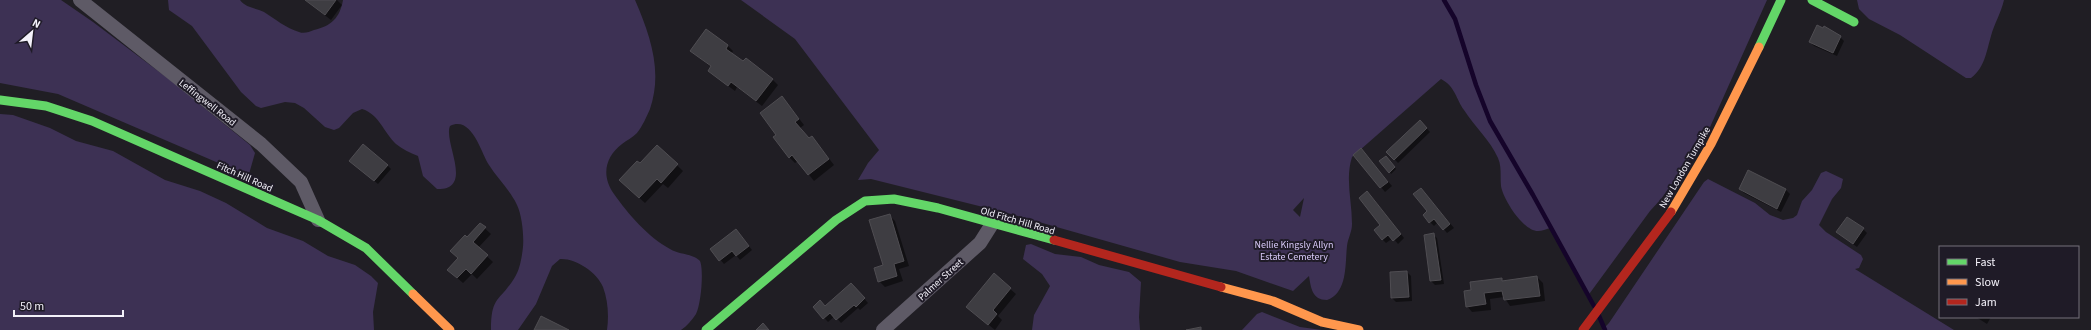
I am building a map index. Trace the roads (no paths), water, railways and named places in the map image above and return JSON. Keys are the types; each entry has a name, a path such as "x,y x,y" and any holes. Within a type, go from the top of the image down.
{"street":[{"name":"Leffingwell Road","path":"80,0 261,144 301,182 318,220"},
{"name":"New London Turnpike","path":"1585,328 1662,226 1693,178 1724,120 1781,0"},
{"path":"1812,0 1854,22"},
{"name":"Fitch Hill Road","path":"0,100 46,106 92,121 318,220 366,248 450,330"},
{"name":"Old Fitch Hill Road","path":"706,330 836,220 865,201 894,199 938,208 1273,302 1322,322 1359,330"},
{"name":"Palmer Street","path":"883,330 980,243 992,224"}],"waterway":[{"path":"1444,0 1455,19 1476,85 1490,121 1533,195 1594,306"},
{"path":"1599,316 1605,330"}],"park label":[{"name":"Nellie Kingsly Allyn Estate Cemetery","path":"1294,250"}]}
